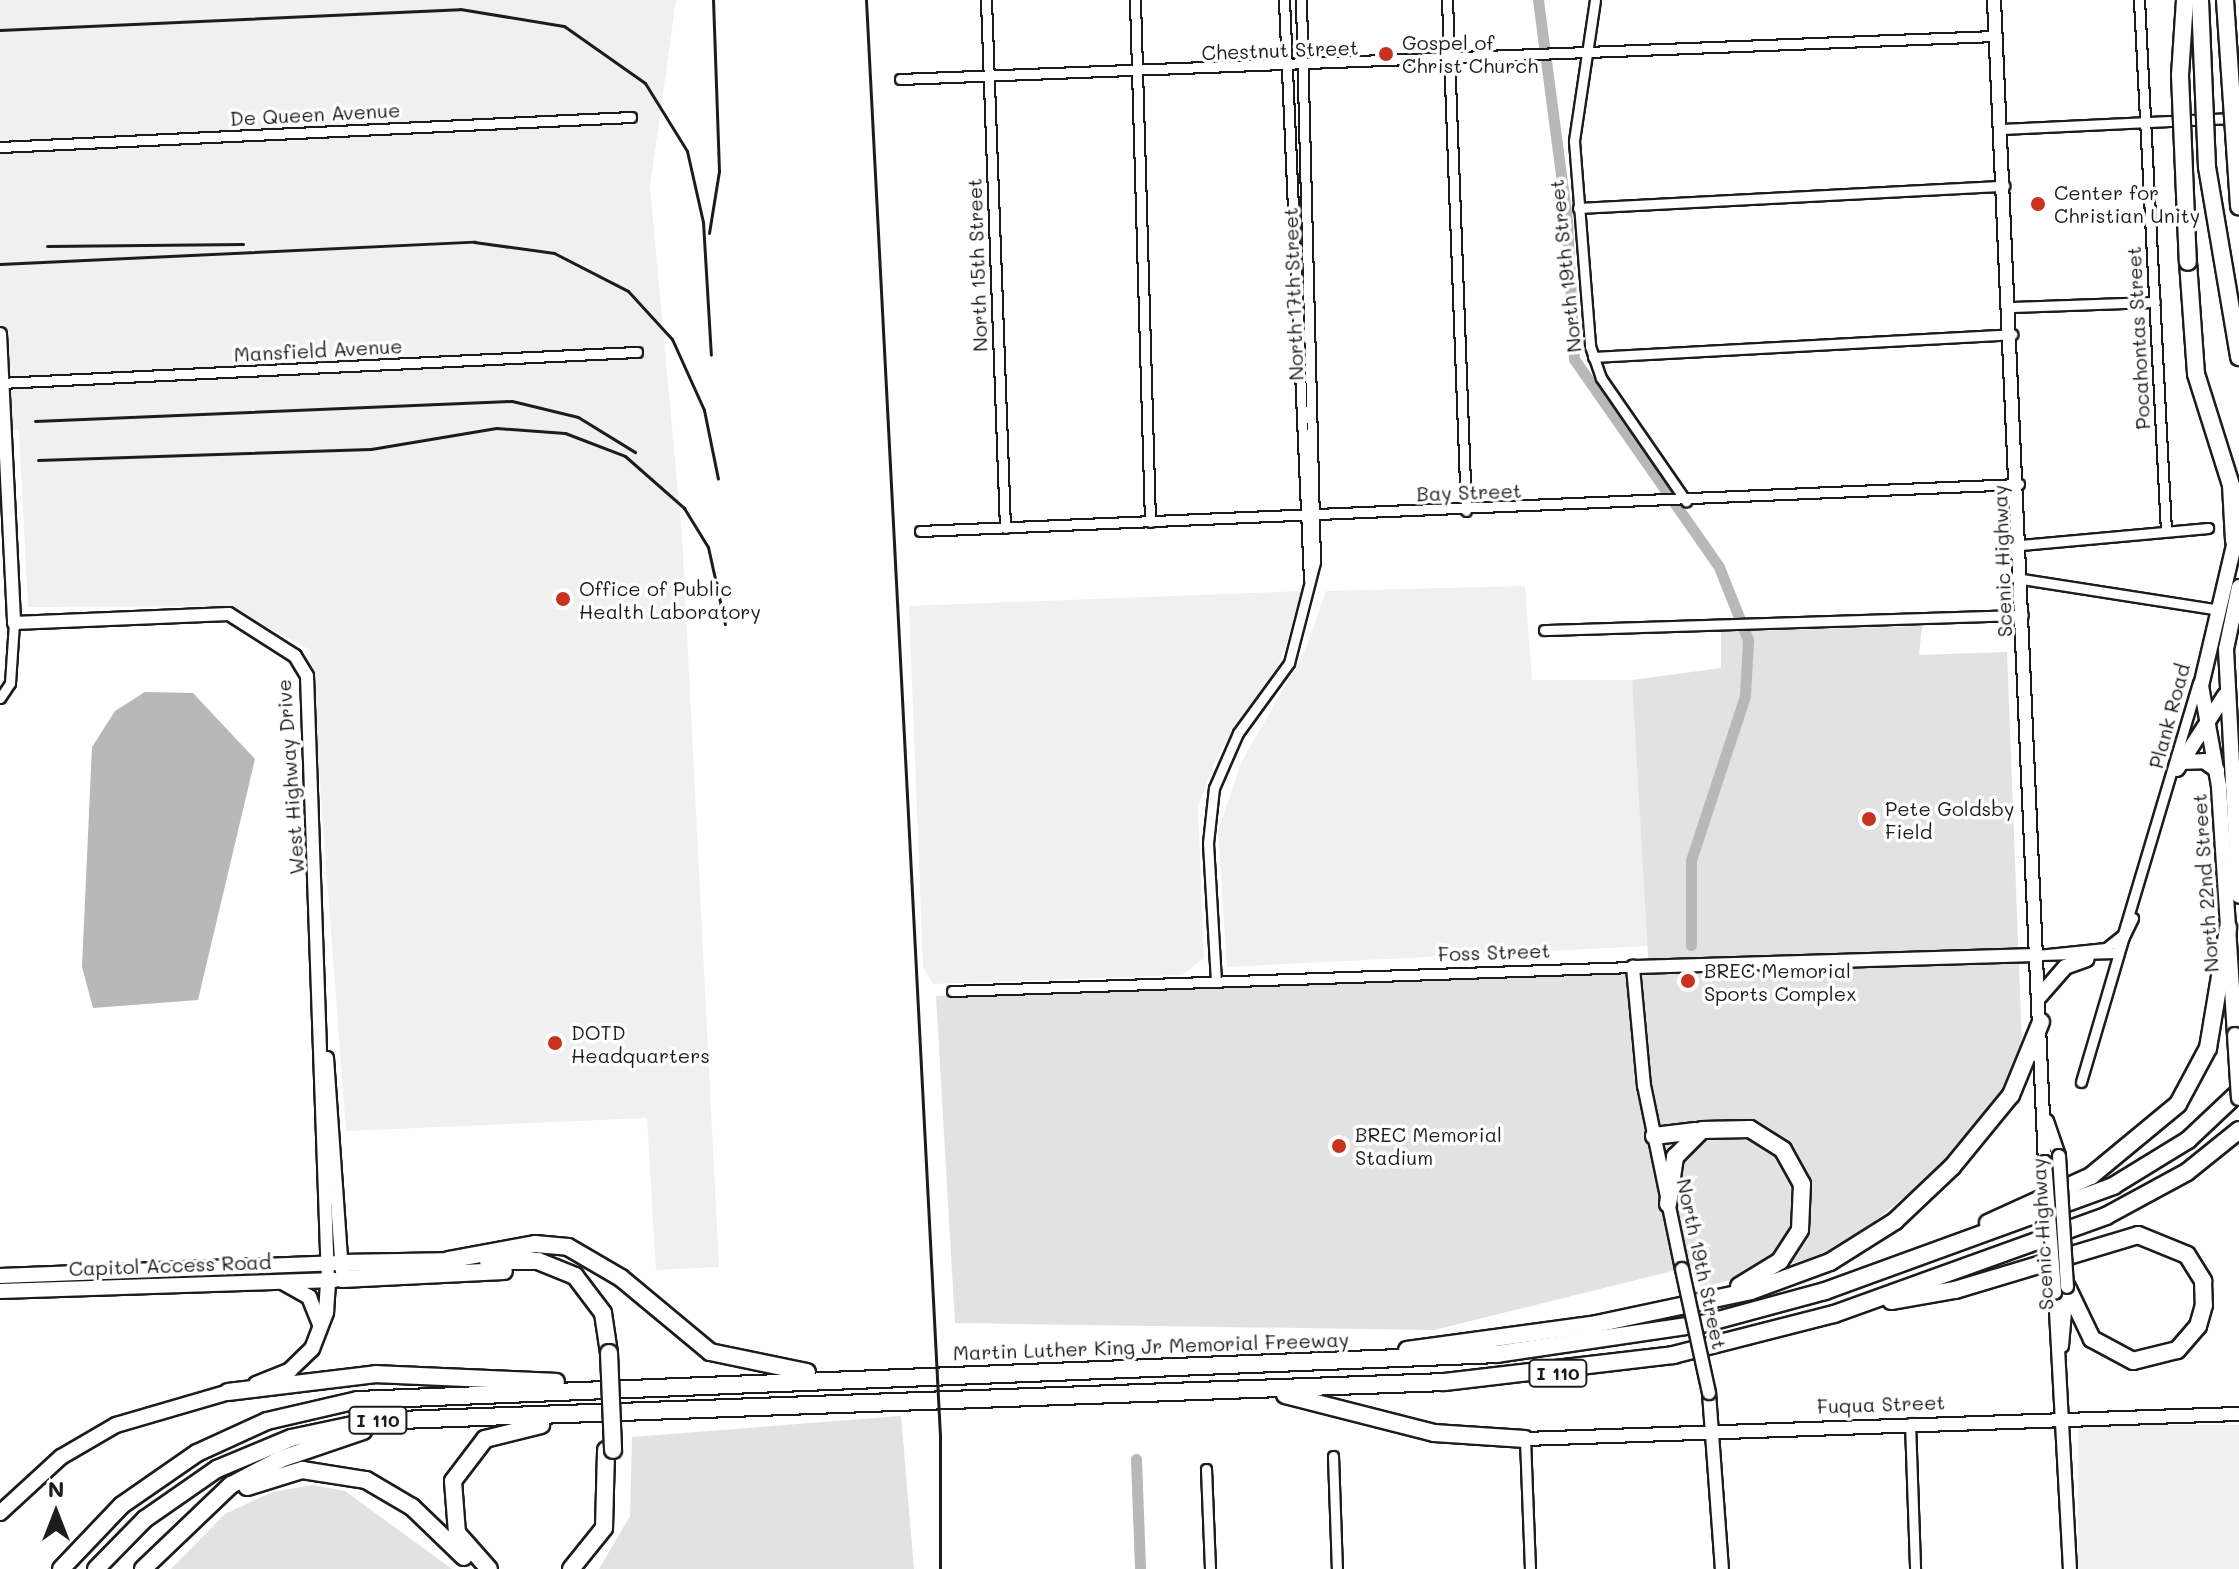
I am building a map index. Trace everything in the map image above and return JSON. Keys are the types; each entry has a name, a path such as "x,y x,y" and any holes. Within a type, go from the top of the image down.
{"highway":[{"path":"2185,0 2180,75 2196,374 2231,485 2237,533"},
{"path":"2200,0 2207,167 2239,357"},
{"path":"2225,0 2239,207"},
{"path":"1919,1257 2079,1183 2178,1104 2208,1048 2228,928"},
{"path":"1381,1356 1535,1337 1798,1276 1895,1221 2002,1107 2041,1022"},
{"name":"Martin Luther King Jr Memorial Freeway","path":"61,1569 107,1518 165,1472 284,1415 383,1398 646,1385 1497,1354 1661,1333 1800,1298 1919,1257 2130,1177 2188,1140 2239,1095"},
{"path":"1654,1136 1708,1128 1750,1129 1783,1150 1802,1184 1802,1223 1790,1250 1758,1277 1666,1308"},
{"path":"1668,1204 1679,1149 1708,1128"},
{"name":"I 110","path":"96,1569 167,1502 236,1460 326,1429 398,1419 1468,1381 1621,1365 1862,1305 2138,1201 2239,1130"},
{"path":"1862,1305 1937,1295 2138,1235 2187,1255 2203,1281 2204,1305 2198,1326 2177,1350 2133,1361 2092,1339 2061,1290"},
{"path":"448,1260 523,1245 568,1247 610,1271 719,1356 849,1378"},
{"path":"335,1271 448,1260 530,1260 566,1271 599,1304 606,1353 612,1527 584,1569"},
{"path":"335,1271 548,1273 589,1302 606,1353"},
{"path":"228,1392 376,1374 646,1385"},
{"path":"1248,1389 1434,1433 1525,1439"},
{"path":"489,1569 461,1541 451,1510 456,1474 478,1444 523,1426 704,1409"},
{"path":"143,1569 226,1492 281,1459 398,1419"},
{"path":"571,1569 604,1528 609,1450"},
{"path":"226,1492 289,1472 350,1475 404,1501 477,1569"}],"main road":[{"name":"Plank Road","path":"2203,668 2214,609 2237,533"},
{"path":"2179,766 2207,728 2227,691 2228,627 2239,587"},
{"name":"North 22nd Street","path":"2203,668 2207,728 2217,770 2239,1095"},
{"name":"North 22nd Street","path":"2227,691 2239,896"},
{"path":"2179,766 2198,760 2217,770"},
{"path":"2040,996 2065,967 2087,959"},
{"path":"0,1513 61,1457 116,1425 290,1370 320,1334 335,1271"},
{"name":"Capitol Access Road","path":"0,1276 335,1271"},
{"name":"Capitol Access Road","path":"0,1291 276,1281 335,1271"},
{"path":"276,1281 309,1297 320,1334"}],"street":[{"name":"North 15th Street","path":"986,0 1005,528"},
{"path":"1135,0 1150,522"},
{"name":"North 17th Street","path":"1284,0 1303,516 1310,587"},
{"name":"North 17th Street","path":"1216,982 1208,843 1214,788 1238,733 1289,663 1310,587 1318,516 1301,0"},
{"path":"1447,0 1466,511"},
{"name":"North 19th Street","path":"1595,0 1590,57 1575,132 1578,208 1593,357 1682,501"},
{"name":"Scenic Highway","path":"1994,0 2047,1121 2045,1162 2061,1290"},
{"name":"Pocahontas Street","path":"2139,0 2166,531"},
{"name":"Chestnut Street","path":"900,79 1536,60 1996,36"},
{"name":"De Queen Avenue","path":"0,147 631,117"},
{"path":"2001,129 2239,118"},
{"path":"1578,208 2004,186"},
{"path":"2010,307 2155,302"},
{"path":"0,334 14,623 10,683 0,698"},
{"path":"1593,357 2012,334"},
{"path":"1297,351 1313,351"},
{"name":"Mansfield Avenue","path":"2,383 637,352"},
{"name":"Bay Street","path":"920,531 1466,511 2019,484"},
{"path":"2021,545 2208,528"},
{"path":"2022,579 2214,609"},
{"name":"West Highway Drive","path":"14,623 229,614 300,664 307,676 335,1271"},
{"path":"1544,630 2023,615"},
{"name":"Plank Road","path":"2081,1082 2179,766 2203,668"},
{"name":"Plank Road","path":"2038,955 2109,947 2133,915"},
{"name":"Plank Road","path":"2121,950 2126,927"},
{"path":"2038,955 2087,959 2121,950"},
{"name":"Foss Street","path":"952,991 2038,955"},
{"name":"North 19th Street","path":"1633,967 1654,1136 1717,1430 1722,1569"},
{"name":"Scenic Highway","path":"2047,1121 2059,1156 2070,1569"},
{"name":"Fuqua Street","path":"1525,1439 1910,1423 2239,1414"},
{"path":"1910,1423 1915,1569"},
{"path":"1525,1439 1530,1569"},
{"path":"1333,1456 1337,1569"},
{"path":"1206,1469 1210,1569"}],"shaded area":[{"path":"0,0 676,0 650,187 682,536 719,1267 656,1270 647,1118 346,1131 310,650 230,606 28,607 19,430 0,431"},
{"path":"1525,586 1532,680 1632,680 1648,946 1227,967 1218,830 1242,761 1305,651 1326,591"},
{"path":"1303,591 1280,662 1217,756 1198,806 1204,958 1182,975 933,984 923,966 909,606"},
{"name":"BREC Memorial Sports Complex","path":"1922,626 1919,655 2007,652 2022,1046 2003,1088 1936,1170 1840,1250 1701,1288 1697,1265 1434,1330 955,1323 936,996 1649,972 1632,680 1721,668 1721,632"},
{"path":"145,692 193,693 255,759 198,1000 93,1008 82,967 92,747 115,711"},
{"path":"901,1416 914,1569 599,1569 630,1516 632,1437"},
{"path":"2078,1425 2239,1425 2239,1569 2078,1569"},
{"path":"313,1485 345,1491 452,1569 171,1569 225,1514 272,1492"}],"waterway":[{"path":"1538,0 1567,221 1574,359 1719,567 1748,640 1745,696 1691,860 1691,945"},
{"path":"1136,1459 1140,1569"}],"railway":[{"path":"709,233 719,171 713,0"},
{"path":"866,0 940,1434 940,1569"},
{"path":"0,30 460,9 564,26 645,83 687,151 703,222 711,355"},
{"path":"0,264 474,242 554,253 628,291 672,339 704,410 718,479"},
{"path":"47,246 243,244"},
{"path":"35,421 512,401 578,417 635,452"},
{"path":"38,460 371,449 496,428 565,433 625,456 684,508 708,547 725,624"}],"place":[{"name":"Gospel of Christ Church","path":"1386,54"},
{"name":"Center for Christian Unity","path":"2038,204"},
{"name":"Office of Public Health Laboratory","path":"563,599"},
{"name":"Pete Goldsby Field","path":"1869,819"},
{"name":"BREC Memorial Sports Complex","path":"1688,981"},
{"name":"DOTD Headquarters","path":"555,1043"},
{"name":"BREC Memorial Stadium","path":"1339,1146"}]}
